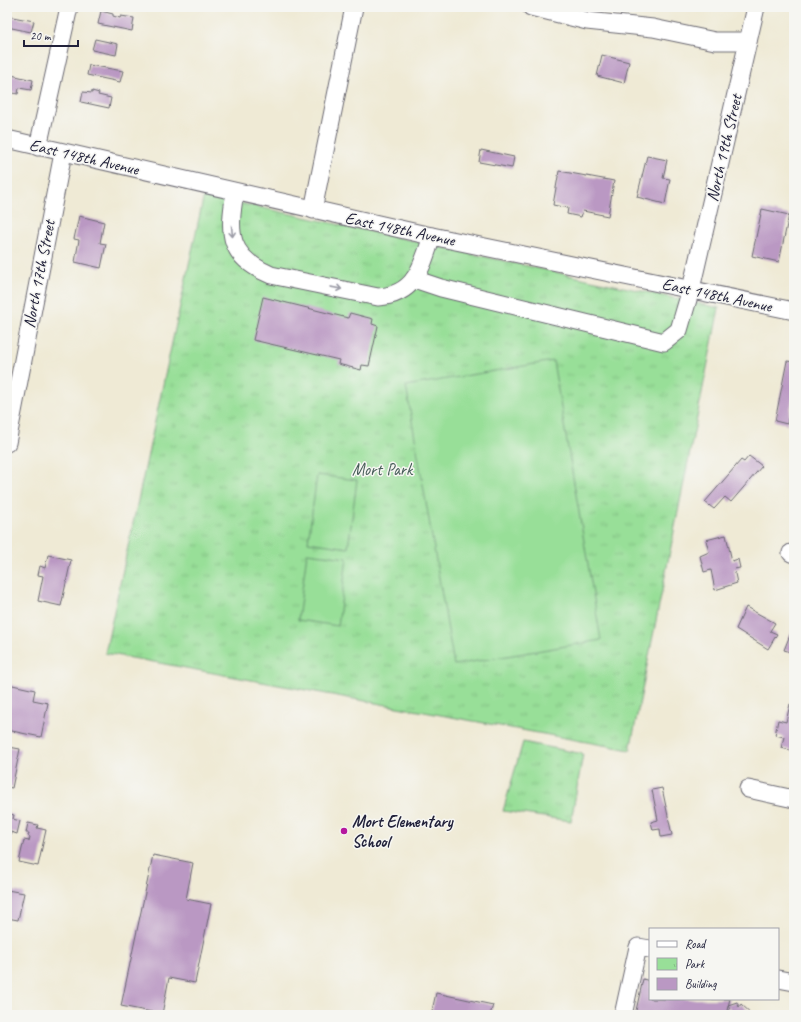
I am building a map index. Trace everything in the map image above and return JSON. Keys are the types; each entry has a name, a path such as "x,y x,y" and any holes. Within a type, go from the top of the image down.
{"street":[{"path":"38,147 70,7"},
{"path":"313,210 354,7"},
{"path":"531,7 587,21 653,28 715,42 748,41"},
{"name":"North 19th Street","path":"414,279 441,288 664,342 679,330 691,289 756,7"},
{"name":"East 148th Avenue","path":"7,140 432,236 794,311"},
{"name":"North 17th Street","path":"7,443 63,153"},
{"path":"235,192 231,216 233,243 239,253 256,269 271,275 378,297 399,293 408,287 414,279 425,260 432,236"},
{"path":"748,789 794,799"},
{"path":"623,1015 638,947 649,949"},
{"path":"779,979 794,982"}],"green space":[{"name":"Mort Park","path":"204,195 719,308 630,750 105,653"},
{"path":"553,361 601,640 454,665 406,386"},
{"path":"317,475 357,480 348,548 308,542"},
{"path":"307,553 347,558 338,626 298,620"},
{"path":"523,742 583,754 571,821 503,811"}],"building":[{"path":"101,11 113,14 113,16 120,18 121,16 134,18 132,31 98,24"},
{"path":"7,16 34,21 31,32 7,27"},
{"path":"95,39 118,44 116,55 92,50"},
{"path":"602,55 629,62 624,83 597,76"},
{"path":"89,65 123,71 120,82 87,75"},
{"path":"7,74 33,80 31,90 19,88 18,94 7,92"},
{"path":"92,91 99,93 98,95 111,98 109,108 81,102 83,92 92,93"},
{"path":"481,150 514,157 512,168 479,162"},
{"path":"647,156 667,160 663,178 670,179 665,204 637,197"},
{"path":"559,171 614,181 608,216 583,211 581,217 567,214 568,208 553,205"},
{"path":"762,209 789,215 779,262 752,256"},
{"path":"79,216 104,222 100,243 106,244 101,268 75,262 79,240 74,239"},
{"path":"263,297 348,318 350,313 373,319 372,324 378,326 369,366 362,365 361,370 338,364 339,360 253,340"},
{"path":"787,361 794,362 794,393 787,424 775,421"},
{"path":"749,456 762,466 731,502 725,497 714,509 705,502 741,460 744,462"},
{"path":"726,535 732,561 738,559 740,568 734,569 737,583 715,590 711,570 704,572 700,556 709,552 706,540"},
{"path":"48,555 71,560 61,606 38,601 43,576 38,575 40,566 45,568"},
{"path":"746,607 775,623 770,631 777,634 768,649 736,629"},
{"path":"794,625 794,653 784,650"},
{"path":"8,684 35,690 33,700 48,703 41,737 7,730"},
{"path":"790,704 794,704 794,751 781,748 784,737 775,735 778,720 786,722"},
{"path":"9,747 20,749 12,788 7,787 7,756"},
{"path":"662,788 672,835 661,837 660,829 653,830 651,822 658,820 652,790"},
{"path":"7,813 14,815 13,819 20,821 17,834 11,832 8,848"},
{"path":"28,823 38,825 37,828 46,830 38,866 19,862 24,840 29,841 30,837 28,836 29,833 26,833"},
{"path":"153,855 193,863 186,899 211,904 195,983 169,978 162,1014 121,1006"},
{"path":"7,890 24,893 18,920 7,918"},
{"path":"643,979 649,981 649,1000 730,1000 728,1005 737,1002 739,1007 741,1004 753,1015 635,1015"},
{"path":"436,993 493,1005 490,1015 431,1015"}],"place":[{"name":"Mort Elementary School","path":"344,831"}]}
